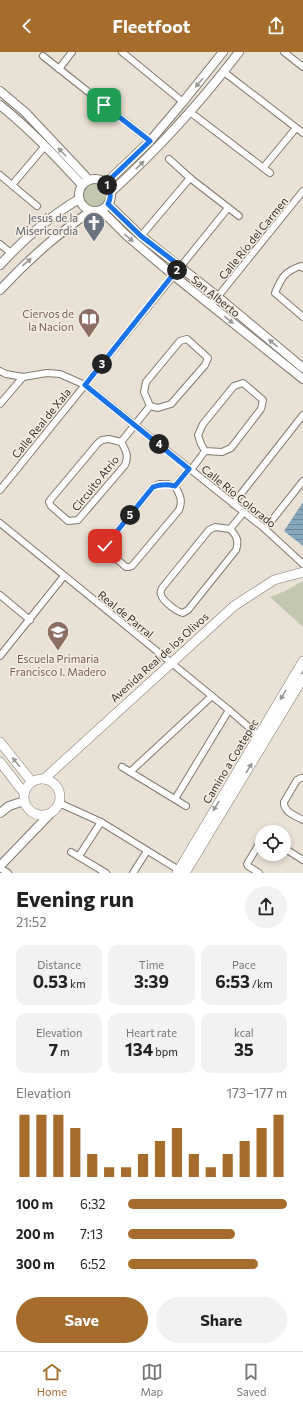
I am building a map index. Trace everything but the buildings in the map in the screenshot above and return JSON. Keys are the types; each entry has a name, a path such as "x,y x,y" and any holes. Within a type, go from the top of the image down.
{"main road":[{"name":"Avenida Real de los Olivos","path":"44,779 234,606 274,580 303,572"},
{"name":"Camino a Coatepec","path":"181,872 303,661"},
{"name":"Camino a Coatepec","path":"181,872 303,678"},
{"path":"0,742 32,782"},
{"path":"0,762 24,797"},
{"path":"44,779 50,780 58,789 60,795 59,803 55,810 51,813 40,816 34,814 26,806 24,797 25,789 32,782 44,779"}],"street":[{"path":"59,69 72,52"},
{"path":"122,52 184,102"},
{"path":"106,183 150,141 184,102 223,52"},
{"path":"111,192 144,161 190,112 239,52"},
{"path":"289,53 303,67"},
{"path":"43,56 150,141"},
{"path":"224,72 303,133"},
{"path":"0,91 25,112 85,183"},
{"path":"0,105 15,117 85,183"},
{"path":"190,112 270,173"},
{"path":"263,168 296,128"},
{"path":"12,185 45,146"},
{"path":"169,159 190,178 239,216"},
{"path":"0,175 37,206"},
{"path":"141,236 190,178"},
{"path":"0,290 26,263 72,224 91,211 101,210 108,204 111,192 106,183 98,179 85,183 79,194 79,199 83,206 91,211"},
{"name":"Calle Río del Carmen","path":"211,305 303,191"},
{"path":"0,265 11,253 59,210 79,199"},
{"name":"San Alberto","path":"108,204 141,236 180,266 303,368"},
{"name":"Calle Real de Xala","path":"0,490 228,208"},
{"name":"San Alberto","path":"101,210 126,235 173,275 303,379"},
{"path":"0,244 11,253"},
{"path":"303,268 302,266 291,269 279,281 275,293 303,317"},
{"path":"187,339 208,358 205,365 171,404 158,408 150,406 144,392 146,382 180,341 187,339"},
{"path":"0,372 23,377"},
{"name":"Calle Río Colorado","path":"23,377 47,373 60,374 85,385 244,512 303,564"},
{"path":"0,404 23,377"},
{"path":"243,383 263,400 261,409 231,448 222,452 205,451 198,435 203,424 234,386 243,383"},
{"name":"Circuito Atrio","path":"121,442 150,406"},
{"path":"233,504 303,415"},
{"name":"Circuito Atrio","path":"109,439 121,442 127,454 125,465 78,520 68,521 51,506 51,499 98,443 102,440 109,439"},
{"path":"175,486 205,451"},
{"path":"264,529 303,481"},
{"path":"159,484 175,486 179,493 181,504 179,510 132,566 126,567 105,549 106,544 153,487 159,484"},
{"path":"230,529 244,512"},
{"name":"Real de Parral","path":"0,523 170,663 230,710 259,736"},
{"path":"216,527 230,529 235,534 238,541 236,550 188,610 183,613 179,612 163,599 160,594 162,588 209,530 216,527"},
{"path":"0,656 64,576"},
{"path":"0,595 30,620"},
{"path":"130,772 212,696"},
{"path":"176,799 230,710"},
{"path":"122,767 186,806"},
{"path":"303,778 297,780 284,802 286,810 303,820"},
{"path":"0,813 24,797"},
{"path":"59,803 101,822 181,872"},
{"path":"8,873 0,867 51,813"},
{"path":"79,856 101,822"},
{"path":"255,849 247,861 247,864 259,873"},
{"path":"133,873 147,851"},
{"path":"71,852 106,873"},
{"path":"291,852 303,860"}],"green space":[{"path":"95,182 104,185 107,194 104,203 95,206 86,203 83,194 86,185"},
{"path":"303,581 303,627 270,597"}],"water":[{"path":"303,502 303,546 284,531"}],"place":[{"name":"Jesús de la Misericordia","path":"94,242"},
{"name":"Ciervos de la Nacion","path":"89,338"},
{"name":"Escuela Primaria Francisco I. Madero","path":"58,652"}],"route":[{"path":"104,105 150,141 106,183 111,192 108,204 141,236 180,266 85,385 189,469 175,486 159,484 153,487 105,546"}]}
